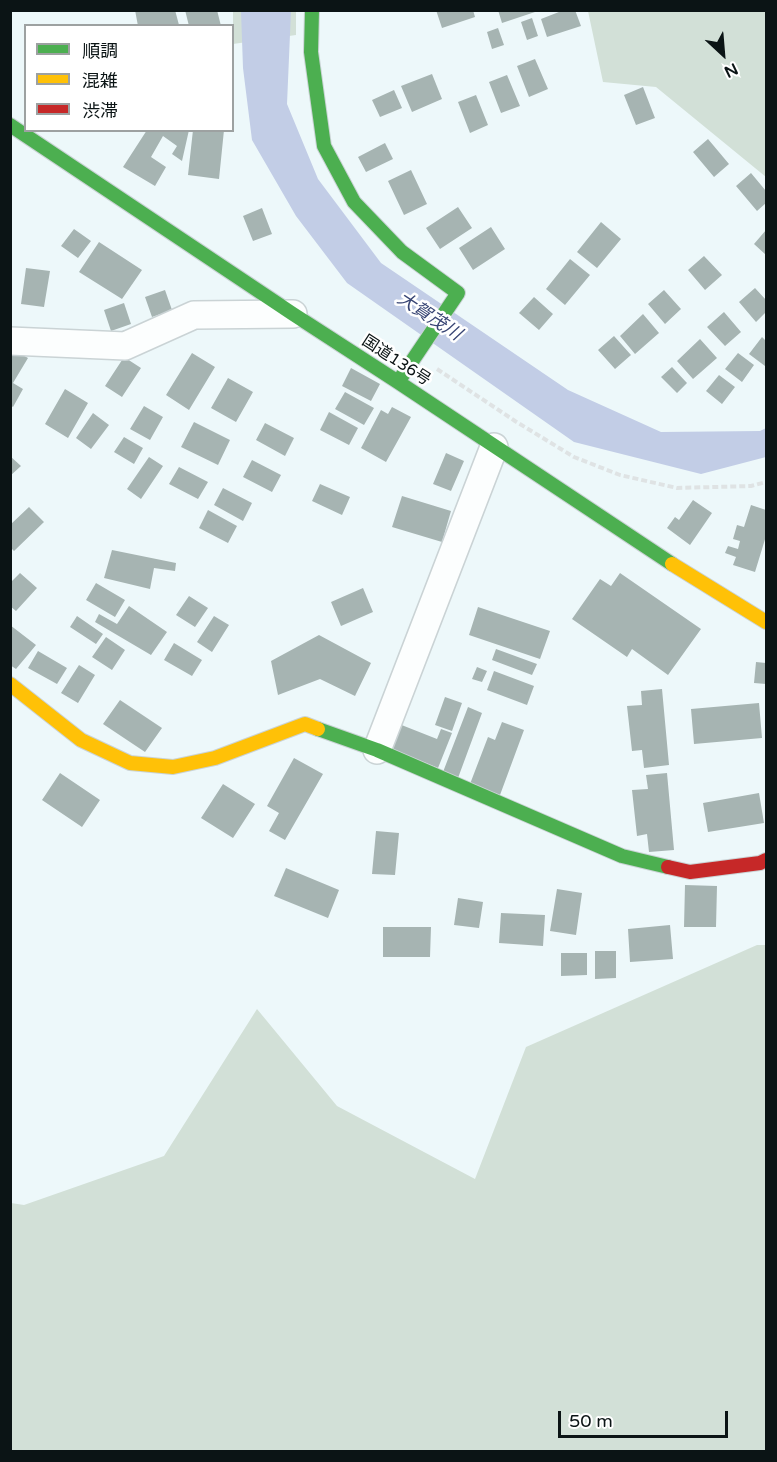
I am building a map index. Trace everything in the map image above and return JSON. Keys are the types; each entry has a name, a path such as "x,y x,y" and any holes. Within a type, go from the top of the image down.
{"main road":[{"path":"312,10 311,52 324,146 354,202 402,252 458,293 398,382"},
{"name":"国道136号","path":"10,125 687,574 766,622"},
{"path":"10,684 81,740 130,763 173,767 215,758 305,724 377,750 504,807 622,856 690,872 760,863 766,860"}],"street":[{"path":"10,341 125,346 194,315 293,314"},
{"path":"377,750 494,447"}],"path":[{"path":"418,352 515,422 574,458 620,475 677,488 751,486 766,482"}],"shaded area":[{"path":"233,11 296,11 296,35 234,44"},
{"path":"588,11 766,11 766,177 656,87 603,82"},
{"path":"757,945 766,945 766,1451 11,1451 11,1203 24,1205 164,1156 257,1009 337,1106 475,1179 526,1047"}],"water":[{"name":"大賀茂川","path":"241,11 291,11 287,104 318,179 381,263 568,390 661,432 760,431 766,428 766,457 701,474 574,442 347,283 296,216 252,140 243,68"}],"building":[{"path":"135,10 175,10 179,24 138,24"},
{"path":"185,10 217,10 220,24 188,24"},
{"path":"436,10 473,10 475,17 442,28"},
{"path":"498,10 538,10 538,11 502,23"},
{"path":"564,10 575,10 581,26 547,37 541,19"},
{"path":"532,18 538,36 527,40 521,22"},
{"path":"498,28 504,45 492,49 487,32"},
{"path":"535,59 548,89 529,97 517,66"},
{"path":"432,74 442,99 412,112 401,86"},
{"path":"507,75 520,106 501,113 489,82"},
{"path":"643,87 655,118 636,125 624,95"},
{"path":"394,90 402,108 380,117 372,100"},
{"path":"476,95 488,125 470,133 458,102"},
{"path":"146,132 189,132 182,161 172,154 177,146 163,136 151,157 166,167 155,186 123,167"},
{"path":"193,132 224,132 219,179 188,175"},
{"path":"708,139 729,164 714,177 693,152"},
{"path":"385,143 393,159 366,172 358,157"},
{"path":"411,170 427,204 404,215 388,181"},
{"path":"751,173 766,191 766,203 757,211 736,186"},
{"path":"458,207 472,228 440,249 426,228"},
{"path":"262,208 272,234 253,241 243,216"},
{"path":"601,222 621,239 597,268 577,252"},
{"path":"491,227 505,249 473,270 459,248"},
{"path":"74,229 91,241 78,258 61,246"},
{"path":"766,230 766,255 754,244"},
{"path":"99,242 142,270 122,299 79,272"},
{"path":"704,256 722,275 705,290 688,270"},
{"path":"570,259 590,275 565,305 546,289"},
{"path":"26,268 50,271 44,307 21,304"},
{"path":"755,288 766,300 766,312 756,322 739,302"},
{"path":"165,290 172,310 152,317 145,297"},
{"path":"664,290 681,309 665,324 648,304"},
{"path":"534,297 553,314 539,330 519,313"},
{"path":"124,303 131,324 111,331 104,310"},
{"path":"724,312 741,332 725,346 707,327"},
{"path":"643,314 659,333 635,354 620,336"},
{"path":"614,336 631,355 615,369 598,350"},
{"path":"762,337 766,341 765,366 749,354"},
{"path":"700,339 717,358 693,379 677,361"},
{"path":"10,348 28,358 13,383 23,389 13,407 10,405"},
{"path":"192,353 215,367 189,410 166,395"},
{"path":"738,353 754,365 742,382 725,369"},
{"path":"124,357 141,368 122,397 105,386"},
{"path":"672,367 687,383 677,393 661,377"},
{"path":"351,368 380,384 371,401 342,386"},
{"path":"719,375 735,387 722,404 706,391"},
{"path":"228,378 253,392 236,422 211,408"},
{"path":"65,389 88,403 68,438 45,424"},
{"path":"345,392 374,408 364,425 335,409"},
{"path":"144,406 163,417 150,440 130,429"},
{"path":"392,407 411,417 386,462 361,448 381,410 388,414"},
{"path":"329,412 358,428 349,445 320,430"},
{"path":"93,413 109,425 91,449 76,438"},
{"path":"194,422 230,440 218,465 181,447"},
{"path":"265,423 294,438 285,456 256,440"},
{"path":"124,437 143,448 134,464 114,452"},
{"path":"446,453 464,461 451,491 433,484"},
{"path":"10,456 21,466 10,476"},
{"path":"149,457 163,466 141,499 127,489"},
{"path":"252,460 281,475 272,492 243,477"},
{"path":"179,467 208,482 198,499 169,484"},
{"path":"320,484 350,497 342,515 312,501"},
{"path":"223,488 252,503 243,521 214,505"},
{"path":"402,496 451,511 442,542 392,527"},
{"path":"693,500 712,513 690,545 667,528 675,517 679,520"},
{"path":"751,505 766,510 766,536 755,572 733,565 736,557 725,553 728,546 738,549 740,541 733,539 737,525 744,527"},
{"path":"29,507 44,522 14,551 10,547 10,525"},
{"path":"208,510 237,526 228,543 199,528"},
{"path":"112,550 176,563 175,571 154,568 150,589 104,578"},
{"path":"20,573 37,588 16,611 10,606 10,583"},
{"path":"620,573 701,629 668,675 632,649 627,657 572,619 600,579 611,586"},
{"path":"96,583 125,600 115,617 86,600"},
{"path":"363,588 373,612 341,626 331,602"},
{"path":"189,596 208,608 195,627 176,615"},
{"path":"129,606 167,632 151,655 95,622 99,614 117,624"},
{"path":"478,607 550,631 540,659 469,635"},
{"path":"77,616 103,634 96,644 70,627"},
{"path":"214,616 229,625 212,652 197,642"},
{"path":"10,625 36,645 16,669 10,665"},
{"path":"319,635 371,663 355,696 320,679 278,695 271,661"},
{"path":"106,637 125,650 112,670 92,657"},
{"path":"174,643 202,660 192,676 164,660"},
{"path":"496,649 537,664 532,675 492,660"},
{"path":"38,651 67,668 57,684 28,668"},
{"path":"756,662 766,663 766,684 754,683"},
{"path":"79,665 95,675 78,703 61,693"},
{"path":"477,667 487,671 482,682 472,679"},
{"path":"494,671 534,686 527,705 487,690"},
{"path":"662,689 669,765 644,768 642,750 632,751 627,706 642,705 641,691"},
{"path":"445,697 462,703 452,731 435,725"},
{"path":"120,700 162,728 145,752 103,724"},
{"path":"759,703 762,738 694,744 691,709"},
{"path":"468,707 482,713 458,778 443,772"},
{"path":"502,722 524,730 500,795 470,784 488,737 495,740"},
{"path":"399,724 437,739 441,729 452,733 438,768 389,748"},
{"path":"294,758 323,774 285,840 269,831 279,813 267,806"},
{"path":"60,773 100,800 82,827 42,800"},
{"path":"667,773 674,850 649,852 647,834 637,836 632,790 648,789 646,775"},
{"path":"223,784 255,804 233,838 201,818"},
{"path":"759,793 764,823 708,832 703,803"},
{"path":"376,831 399,833 395,875 372,874"},
{"path":"286,868 339,890 328,918 274,896"},
{"path":"685,885 717,886 716,927 684,927"},
{"path":"557,889 582,893 576,935 550,931"},
{"path":"458,898 483,902 479,928 454,925"},
{"path":"501,913 545,915 543,946 499,943"},
{"path":"670,925 673,959 630,962 628,929"},
{"path":"383,927 431,927 430,957 383,957"},
{"path":"595,951 616,951 616,978 595,979"},
{"path":"561,953 587,953 587,975 561,976"}],"traffic: fast":[{"path":"312,10 311,52 324,146 354,202 402,252 458,293 398,382"},
{"path":"10,125 672,564"},
{"path":"318,729 377,750 622,856 668,867"}],"traffic: slow":[{"path":"672,564 766,622"},
{"path":"10,684 81,740 130,763 173,767 215,758 305,724 318,729"}],"traffic: jam":[{"path":"668,867 690,872 760,863 766,860"}]}
